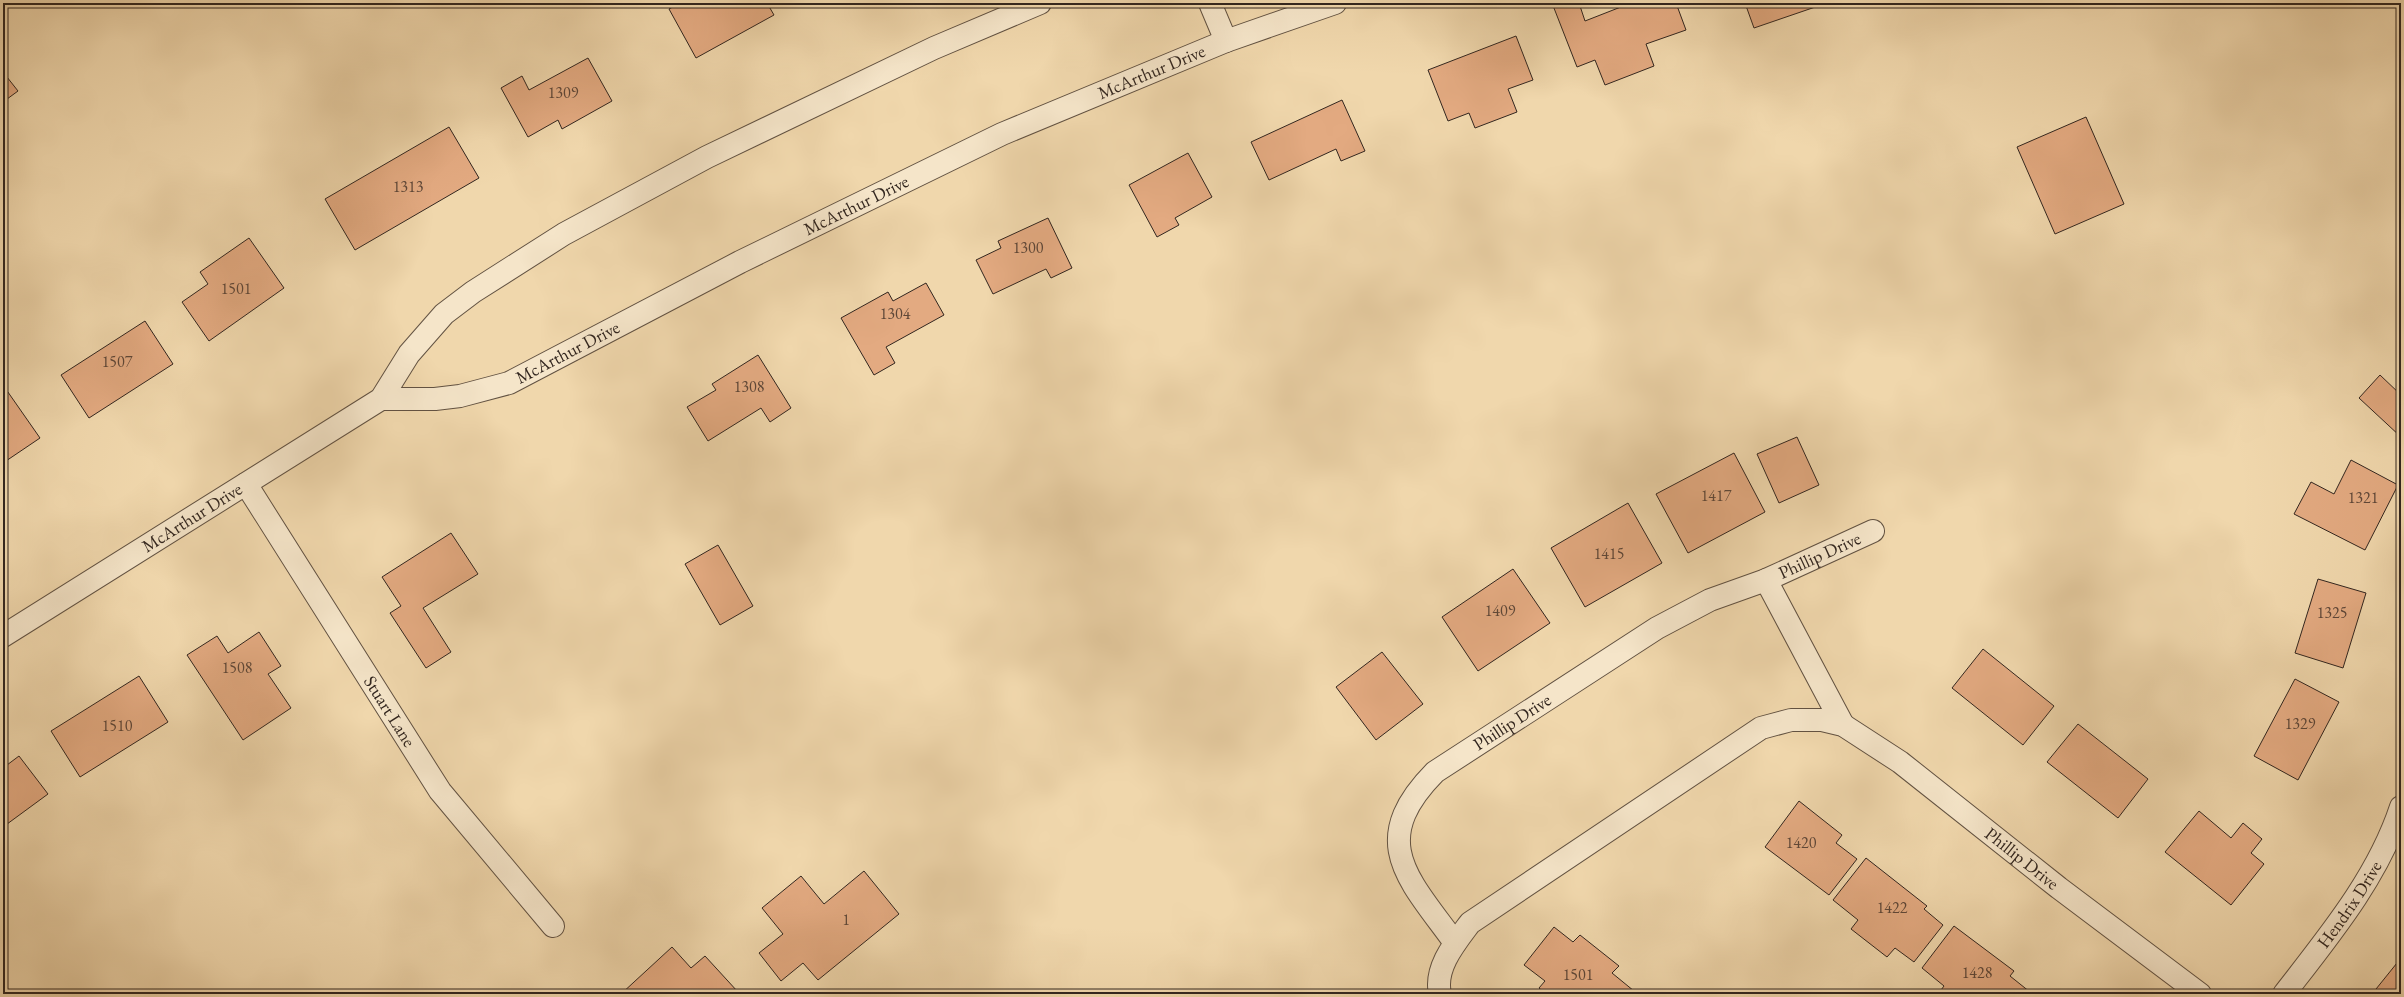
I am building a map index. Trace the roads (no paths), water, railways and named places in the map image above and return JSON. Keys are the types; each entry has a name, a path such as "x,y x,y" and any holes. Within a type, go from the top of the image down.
{"street":[{"name":"McArthur Drive","path":"3,636 381,399 409,354 444,314 473,292 564,234 721,150 934,48 1040,3"},
{"path":"1210,3 1226,42"},
{"name":"McArthur Drive","path":"381,399 447,398 508,383 740,262 1002,134 1226,42 1335,3"},
{"name":"Stuart Lane","path":"246,484 440,791 553,926"},
{"name":"Phillip Drive","path":"1455,943 1413,886 1401,860 1398,833 1401,821 1418,789 1435,772 1657,628 1710,600 1766,580 1873,531"},
{"name":"Phillip Drive","path":"1766,580 1842,725"},
{"name":"Phillip Drive","path":"1440,994 1440,973 1455,943 1470,923 1761,728 1791,720 1822,720 1842,725 1900,762 2059,888 2200,994"},
{"name":"Hendrix Drive","path":"2284,994 2344,917 2375,865 2401,807"}]}
